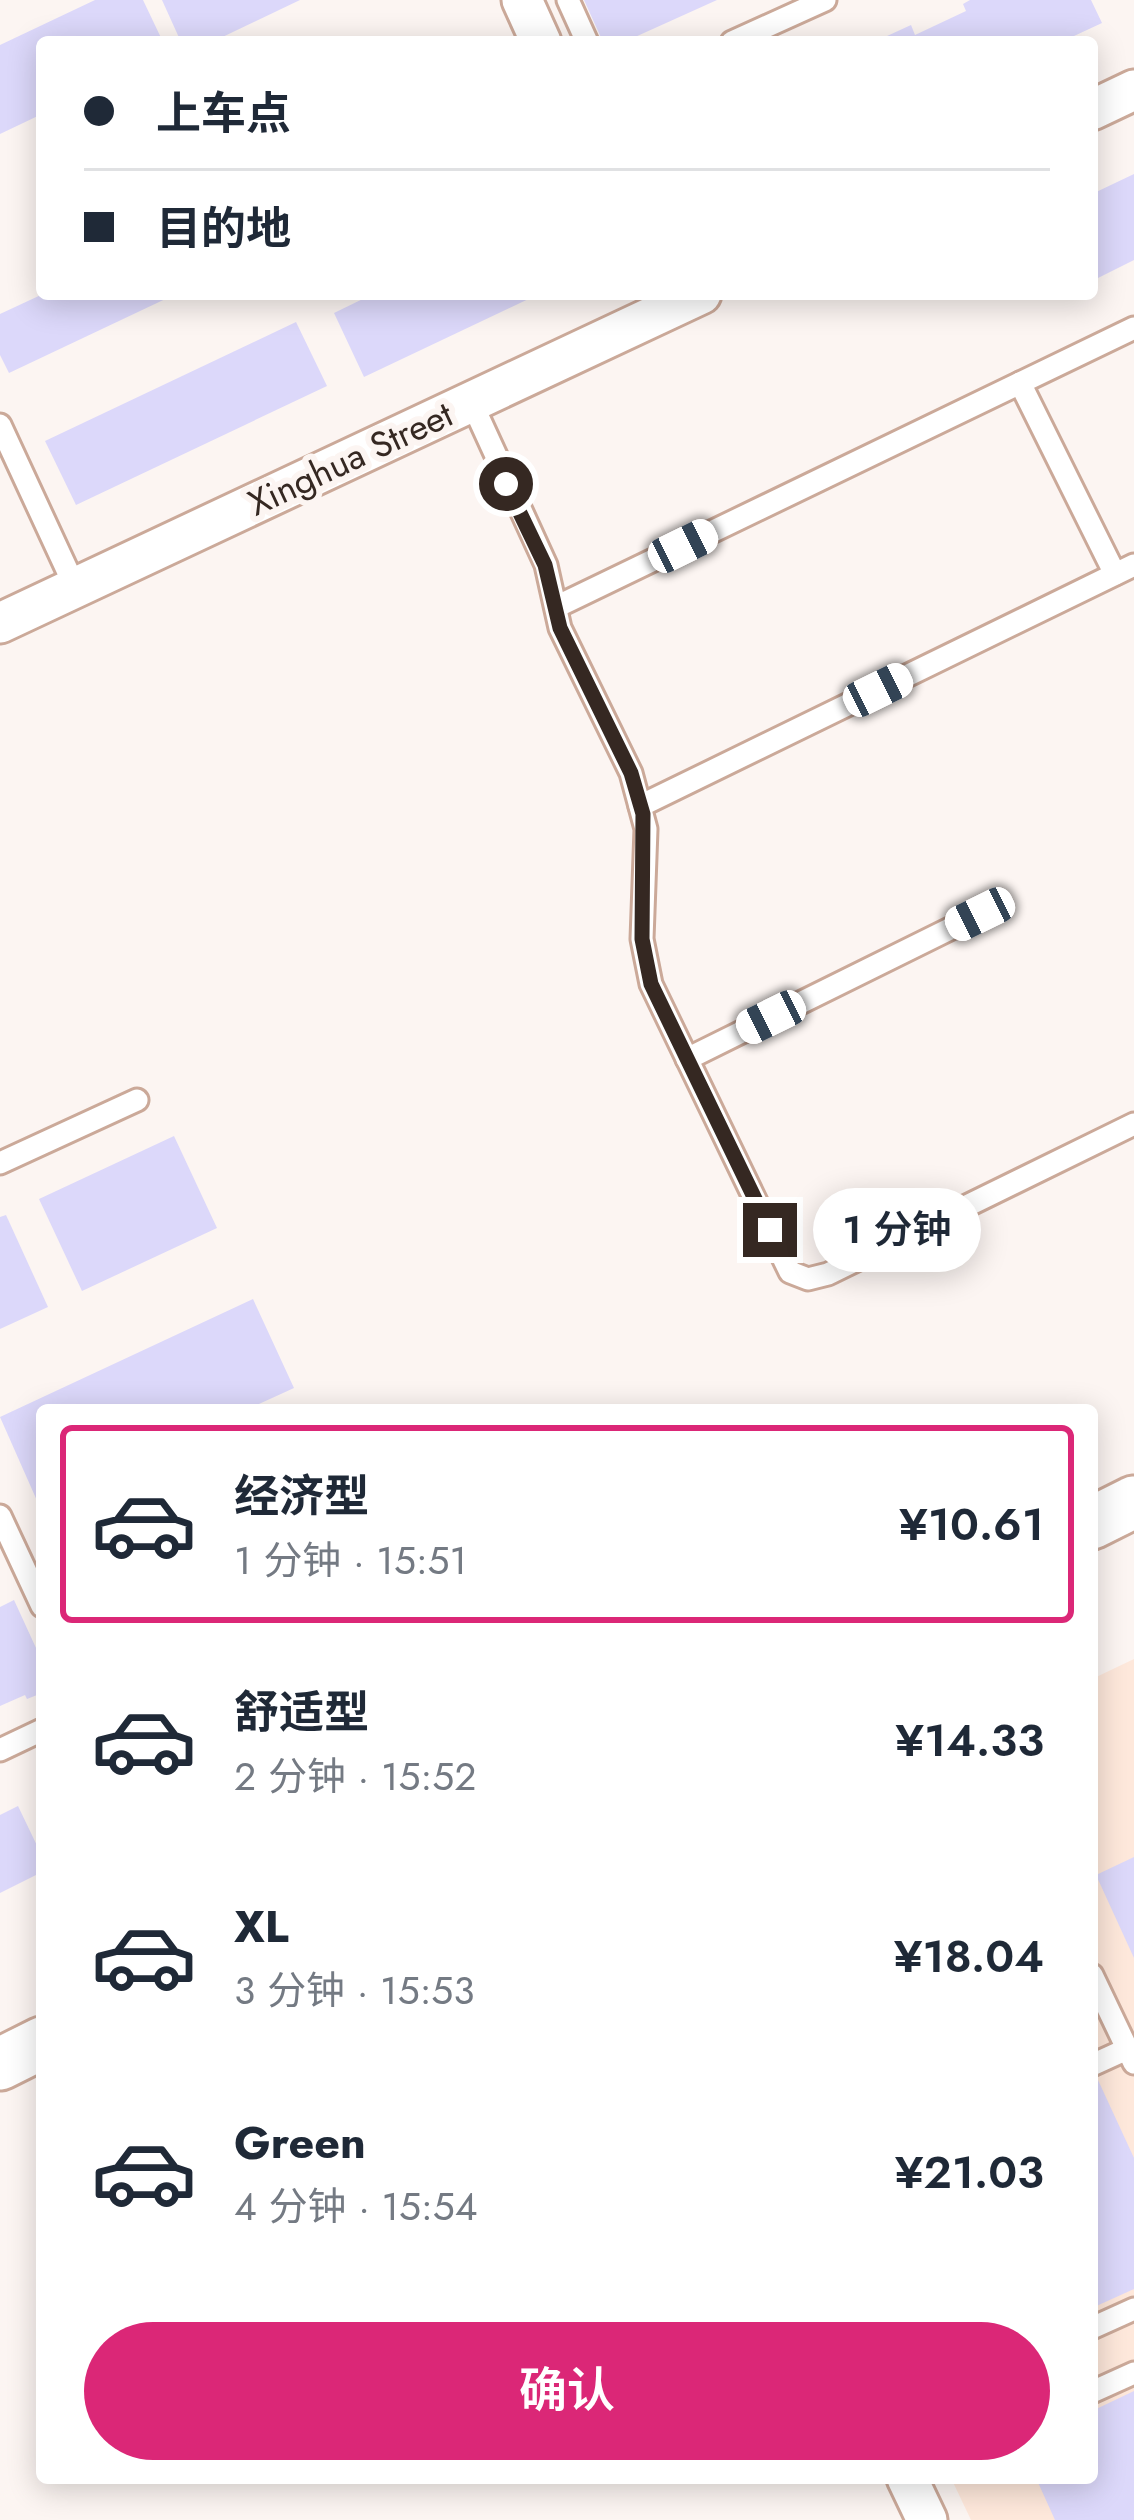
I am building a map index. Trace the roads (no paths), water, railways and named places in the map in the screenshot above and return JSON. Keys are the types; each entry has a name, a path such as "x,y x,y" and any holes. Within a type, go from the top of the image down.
{"street":[{"path":"522,0 538,36"},
{"path":"1098,107 1134,90"},
{"name":"Xinghua Street","path":"0,622 471,401 658,303"},
{"path":"1098,1520 1134,1502"},
{"path":"1098,1559 1134,1541"},
{"path":"0,2064 36,2046"},
{"path":"0,2103 36,2085"},
{"path":"910,2484 927,2520"}],"lane":[{"path":"568,0 584,36"},
{"path":"744,36 825,0"},
{"path":"556,607 1134,328"},
{"path":"640,806 1125,570 1020,383"},
{"path":"471,401 545,565 560,628 631,773 646,829 642,939 651,984 790,1272 808,1279 828,1274 1134,1124"},
{"path":"0,425 75,587"},
{"path":"687,1059 980,914"},
{"path":"0,1162 137,1100"},
{"path":"0,1516 36,1593"},
{"path":"0,1750 36,1733"},
{"path":"1098,2002 1131,2056 1098,2064"},
{"path":"1098,2325 1134,2309"},
{"path":"1098,2389 1134,2373"}]}
